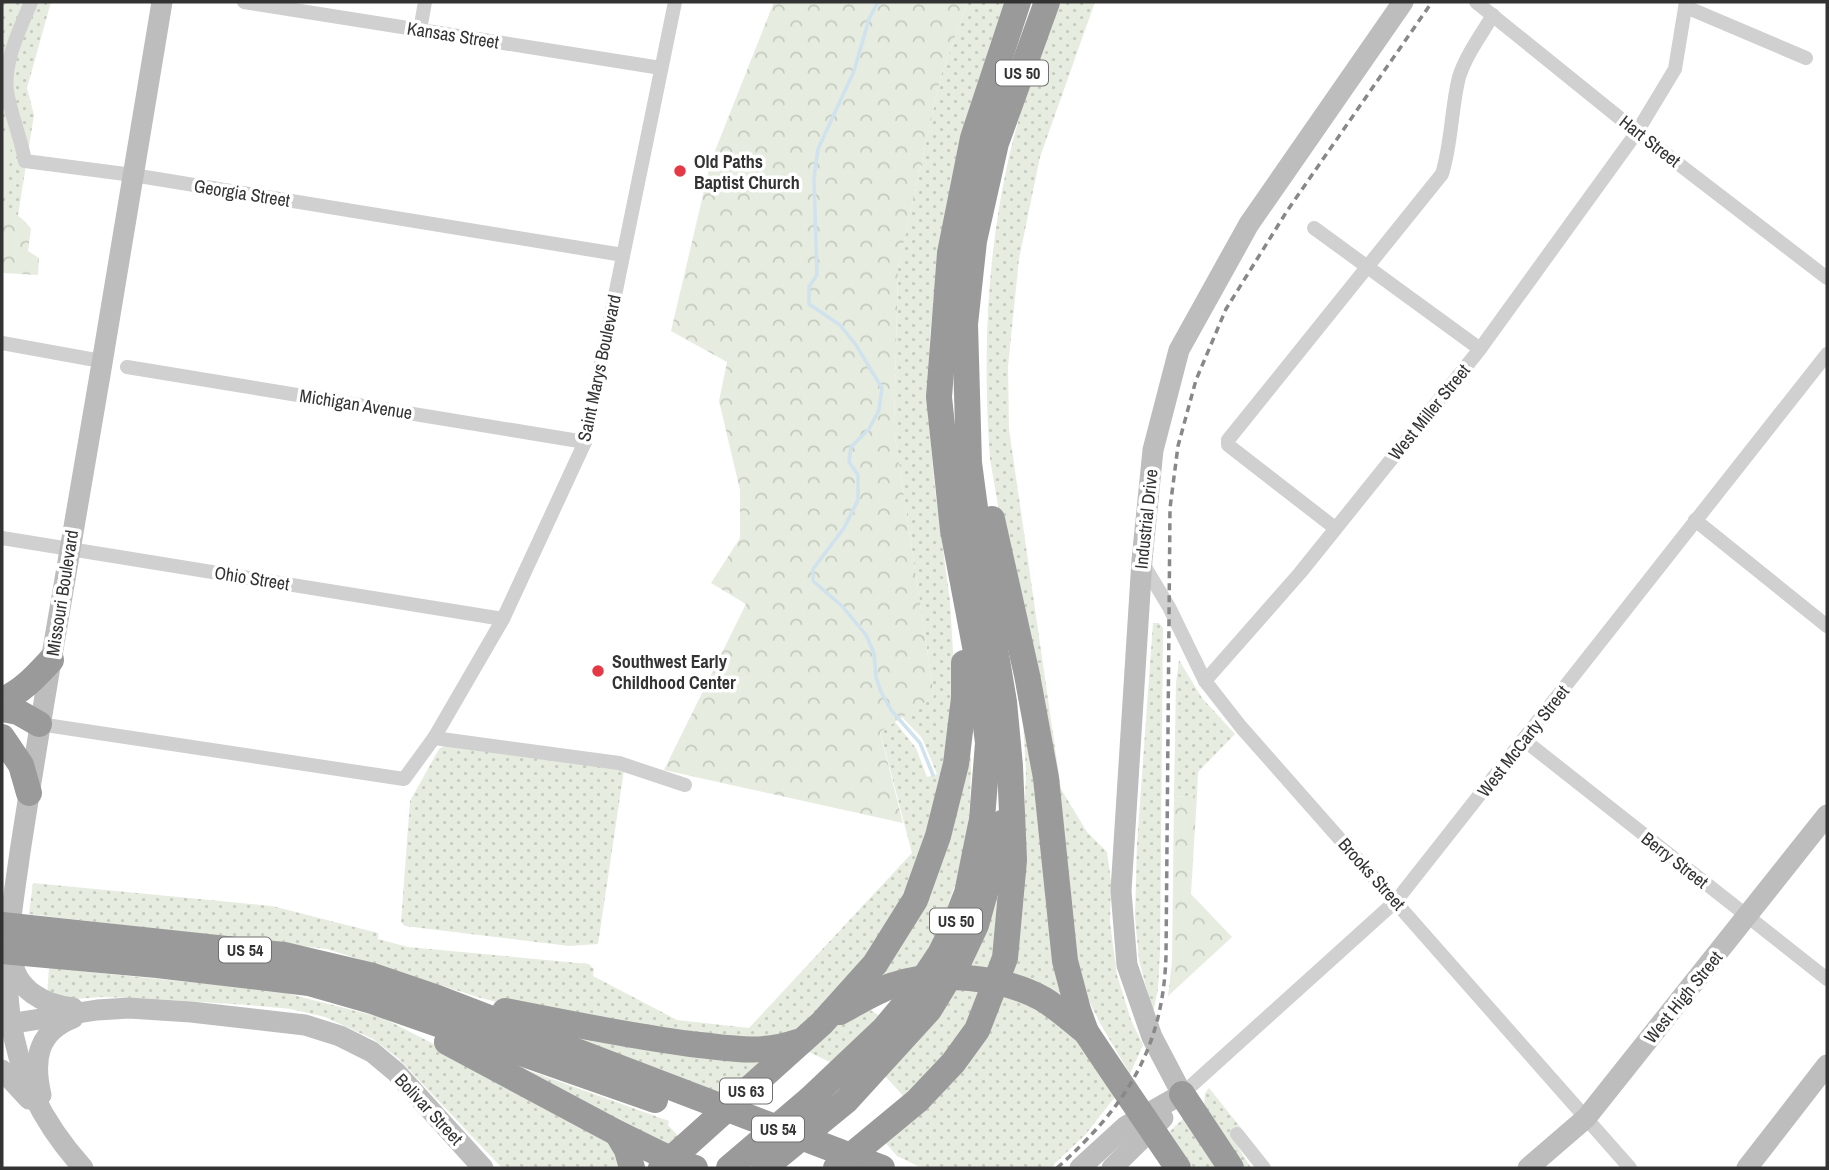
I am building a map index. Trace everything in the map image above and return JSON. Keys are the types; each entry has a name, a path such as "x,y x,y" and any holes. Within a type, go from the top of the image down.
{"highway":[{"name":"US 50","path":"729,1168 810,1099 884,1029 914,993 940,954 967,892 982,819 988,743 978,662 953,530 939,397 950,253 973,138 1018,2"},
{"name":"US 50","path":"764,1168 846,1101 929,1010 960,959 976,925 998,846 1010,766 1004,702 969,463 965,324 974,241 996,143 1046,2"},
{"path":"965,351 996,539 1027,675 1046,778 1065,961 1086,1032"},
{"path":"432,996 638,1038 758,1051 773,1050 812,1032 875,964 902,922 915,900 938,836 956,764 964,698 964,588"},
{"path":"2,700 13,696 29,684 51,660"},
{"path":"2,709 18,712 39,724"},
{"path":"2,723 39,724"},
{"path":"2,737 21,765 29,793"},
{"path":"836,1168 917,1101 953,1063 977,1030 1004,958 1010,914 1014,860 1010,766"},
{"name":"US 54","path":"4,934 171,966 309,983 679,1099 879,1167"},
{"name":"US 54","path":"51,943 284,955 373,976 432,996 836,1168"},
{"name":"US 63","path":"665,1164 812,1032 875,993 895,984 934,977 982,980 1029,992 1045,1000 1086,1032 1176,1165"},
{"path":"372,1001 617,1133 665,1164 695,1168"},
{"path":"1182,1094 1231,1168"},
{"path":"617,1133 630,1157 632,1168"}],"main road":[{"name":"Missouri Boulevard","path":"83,1168 59,1142 18,1060 6,1024 4,934 162,2"},
{"name":"Industrial Drive","path":"1182,1094 1152,1037 1127,965 1121,891 1142,561 1153,450 1179,350 1249,224 1403,2"},
{"name":"West High Street","path":"1528,1168 1586,1118 1827,815"},
{"path":"2,958 4,934"},
{"path":"4,934 12,964 32,994 42,1001 97,1010"},
{"name":"Bolivar Street","path":"97,1010 129,1008 191,1012 304,1025 340,1036 372,1052 396,1072 483,1168"},
{"path":"6,1024 97,1010"},
{"path":"47,1121 37,1075 37,1060 43,1043 60,1023 97,1010"},
{"path":"1747,1168 1827,1065"},
{"path":"2,1070 47,1121"},
{"name":"West McCarty Street","path":"1080,1168 1126,1126 1182,1094"},
{"name":"West McCarty Street","path":"1112,1168 1169,1111 1182,1094"}],"street":[{"name":"Georgia Street","path":"31,2 15,42 7,76 7,92 25,162 133,175 623,255"},
{"name":"Kansas Street","path":"244,2 661,68"},
{"path":"420,30 425,2"},
{"name":"Saint Marys Boulevard","path":"39,724 404,779 434,738 503,619 585,442 675,2"},
{"name":"Hart Street","path":"1476,2 1637,132 1827,278"},
{"path":"1686,4 1806,58"},
{"name":"West Miller Street","path":"1205,681 1335,528 1480,349 1637,132 1675,69 1686,4"},
{"path":"1335,528 1228,445 1228,440 1442,174 1451,139 1459,78 1466,59 1493,15"},
{"path":"1314,228 1480,349"},
{"path":"2,343 101,361"},
{"name":"West McCarty Street","path":"1182,1094 1396,901 1827,354"},
{"name":"Michigan Avenue","path":"127,367 585,442"},
{"path":"1695,520 1827,626"},
{"name":"Ohio Street","path":"2,538 503,619"},
{"name":"Brooks Street","path":"1142,561 1169,607 1205,681 1241,727 1630,1168"},
{"path":"434,738 619,764 685,785"},
{"name":"Berry Street","path":"1524,740 1827,979"},
{"path":"1237,1134 1264,1168"}],"green space":[{"path":"2,2 51,2 27,88 34,115 12,253 2,251"},
{"path":"774,2 968,2 941,75 898,268 894,430 934,696 880,732 903,823 664,770 746,604 711,583 740,538 740,490 719,401 727,362 671,331 711,161"},
{"path":"968,2 1010,2 937,269 930,335 928,411 950,601 954,669 951,725 940,787 914,868 897,907 867,954 802,1029 766,1043 512,1006 327,949 29,914 33,883 272,906 378,933 378,939 408,947 589,964 594,969 593,976 677,1020 749,1028 912,853 880,731 895,722 916,748 927,777 937,774 922,738 902,717 934,696 894,430 898,268 941,75"},
{"path":"1057,2 1095,2 1040,157 1019,259 1008,366 1009,429 1061,789 1087,832 1107,852 1111,881 1110,922 1117,975 1131,1020 1143,1045 1130,1074 1082,987 990,459 988,312 1000,202 1012,145"},
{"path":"2,133 12,134 7,196 2,196"},
{"path":"2,210 19,216 31,229 28,251 39,258 38,275 2,273"},
{"path":"1153,623 1159,623 1163,628 1160,952 1158,989 1153,1013 1139,960 1135,917 1137,844"},
{"path":"1179,660 1202,698 1235,734 1198,772 1197,795 1174,797 1176,683"},
{"path":"1021,687 1069,1003 1010,975 1022,884 1026,772"},
{"path":"970,729 968,826 963,855 945,912 915,973 881,981"},
{"path":"445,745 624,770 598,944 569,946 405,926 401,922 410,801 439,749"},
{"path":"1197,795 1191,894 1232,937 1168,996 1172,962 1174,797"},
{"path":"1002,880 1001,946 961,1043 906,1099 885,1076 988,925"},
{"path":"49,968 278,991 383,1018 595,1127 628,1168 502,1168 398,1058 373,1039 325,1017 291,1009 248,1005 47,996"},
{"path":"1004,992 1064,1024 1118,1093 1086,1134 1050,1168 922,1168 897,1156 884,1141"},
{"path":"867,1008 883,1018 834,1064 807,1051 840,1022"},
{"path":"552,1030 765,1058 727,1096"},
{"path":"527,1070 669,1121 668,1125 681,1139 670,1149"},
{"path":"1209,1088 1241,1128 1232,1137 1251,1168 1242,1168 1204,1107 1205,1093"},
{"path":"1185,1117 1224,1168 1192,1168 1169,1132"}],"waterway":[{"path":"878,2 869,19 854,71 818,149 814,178 817,275 809,287 809,304 840,325 856,345 882,388 879,410 869,429 851,447 849,462 858,475 858,500 844,528 813,569 813,581 842,606 866,635 874,653 876,677 881,692 891,710 920,743 933,775"}],"railway":[{"path":"1057,1168 1102,1122 1121,1099 1136,1074 1148,1048 1163,990 1166,956 1170,508 1178,446 1196,380 1226,309 1287,211 1432,2"}],"place":[{"name":"Old Paths Baptist Church","path":"680,171"},
{"name":"Southwest Early Childhood Center","path":"598,671"}]}
